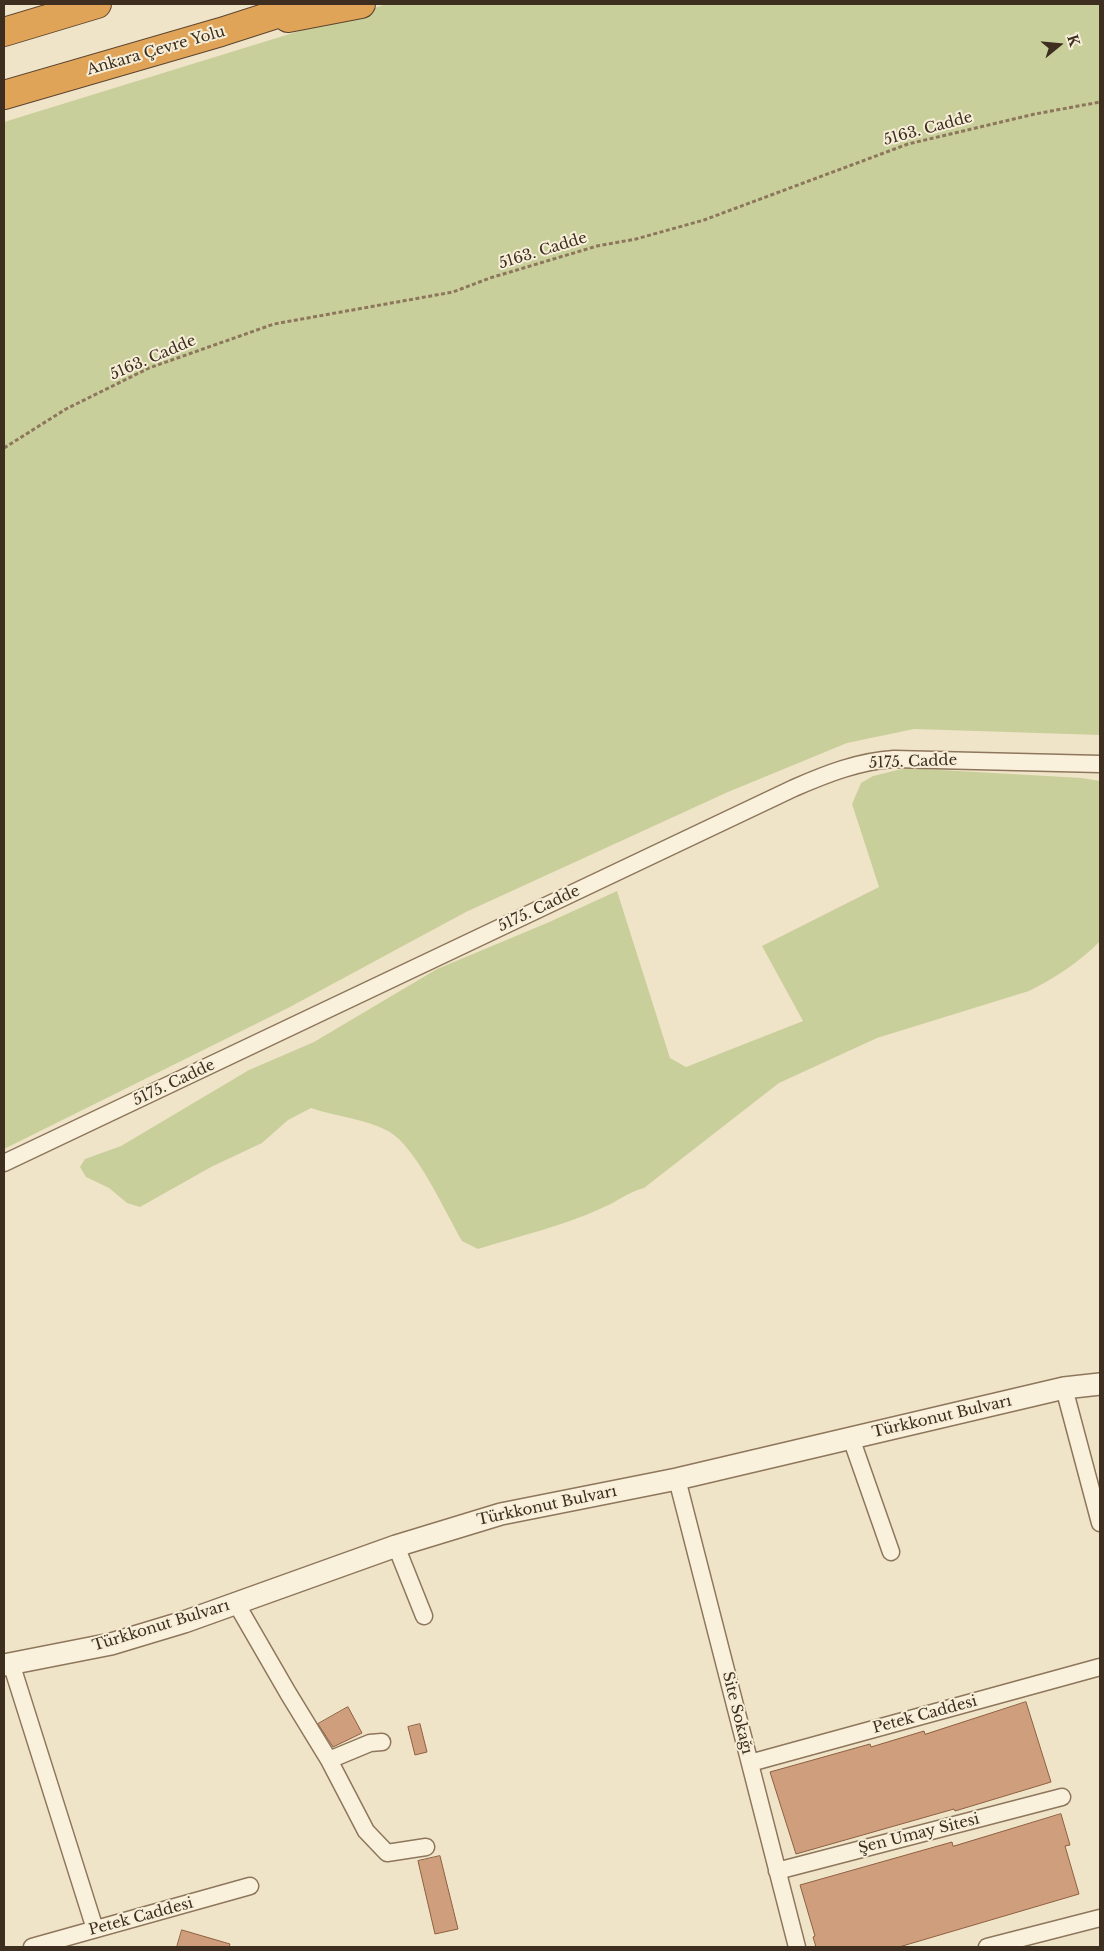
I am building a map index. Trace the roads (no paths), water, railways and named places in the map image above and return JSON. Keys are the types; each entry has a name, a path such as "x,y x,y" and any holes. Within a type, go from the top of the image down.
{"highway":[{"path":"4,32 97,4"},
{"name":"Ankara Çevre Yolu","path":"4,95 221,32 308,4"},
{"path":"221,32 361,4"}],"street":[{"name":"5175. Cadde","path":"4,1163 794,788 830,774 862,763 894,759 1100,764"},
{"name":"Türkkonut Bulvarı","path":"7,1664 111,1644 184,1622 396,1546 501,1514 677,1479 1064,1388 1100,1384"},
{"path":"1064,1388 1100,1523"},
{"path":"851,1438 891,1552"},
{"name":"Site Sokağı","path":"677,1479 797,1947"},
{"path":"396,1546 424,1616"},
{"path":"236,1603 329,1760 366,1831 387,1853 426,1847"},
{"path":"7,1664 95,1929"},
{"name":"Petek Caddesi","path":"750,1763 1100,1667"},
{"path":"329,1760 370,1744 382,1742"},
{"name":"Şen Umay Sitesi","path":"777,1871 1062,1797"},
{"name":"Petek Caddesi","path":"32,1947 250,1886"},
{"path":"987,1947 1100,1918"}]}
